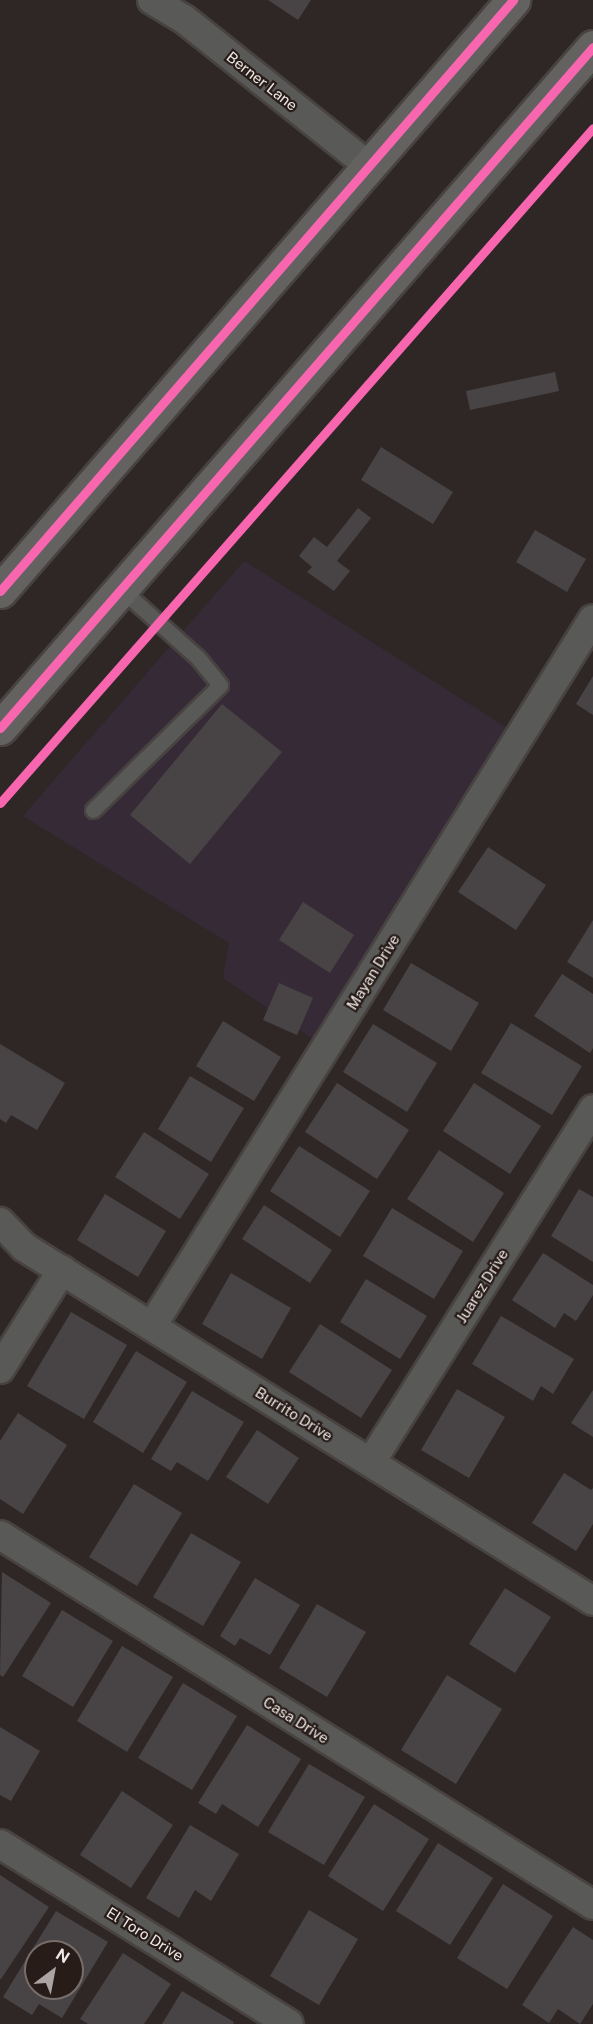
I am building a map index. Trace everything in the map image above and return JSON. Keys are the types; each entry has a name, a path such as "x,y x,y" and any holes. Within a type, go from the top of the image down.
{"main road":[{"path":"0,591 513,0"},
{"path":"0,728 593,47"}],"street":[{"name":"Berner Lane","path":"152,0 184,20 369,166"},
{"name":"Mayan Drive","path":"152,1326 593,619"},
{"name":"Juarez Drive","path":"371,1462 593,1109"},
{"name":"Burrito Drive","path":"0,1222 24,1247 592,1598"},
{"path":"0,1369 62,1270"},
{"name":"Casa Drive","path":"0,1535 593,1905"},
{"name":"El Toro Drive","path":"0,1844 289,2024"}],"lane":[{"path":"93,810 219,685 197,657 122,590"}],"shaded area":[{"path":"244,561 507,728 313,1039 223,978 229,943 23,816"}],"building":[{"path":"268,0 311,0 298,20"},
{"path":"555,372 559,391 470,410 466,391"},
{"path":"381,447 453,492 433,524 361,480"},
{"path":"358,508 371,518 337,561 350,571 334,591 307,572 312,567 299,556 314,537 327,547"},
{"path":"535,530 586,559 567,592 516,562"},
{"path":"593,676 593,715 576,704"},
{"path":"222,704 282,752 190,864 130,815"},
{"path":"488,847 546,885 516,930 458,892"},
{"path":"303,902 354,935 330,973 279,940"},
{"path":"593,920 593,978 567,962"},
{"path":"411,963 479,1003 451,1051 383,1010"},
{"path":"562,974 593,994 593,1048 590,1053 534,1016"},
{"path":"279,983 313,998 297,1035 263,1020"},
{"path":"223,1021 281,1057 254,1101 196,1066"},
{"path":"511,1023 582,1066 552,1115 481,1073"},
{"path":"373,1024 437,1063 407,1112 343,1072"},
{"path":"0,1044 65,1083 37,1130 11,1115 6,1123 0,1119"},
{"path":"190,1076 244,1108 211,1162 158,1129"},
{"path":"337,1083 409,1130 377,1179 305,1132"},
{"path":"474,1083 541,1126 510,1174 443,1131"},
{"path":"144,1132 209,1174 180,1219 115,1177"},
{"path":"299,1146 370,1191 340,1237 270,1191"},
{"path":"439,1150 504,1193 473,1242 407,1199"},
{"path":"579,1189 593,1197 593,1262 551,1236"},
{"path":"105,1194 166,1231 138,1277 77,1240"},
{"path":"264,1205 332,1250 310,1283 242,1239"},
{"path":"392,1208 463,1251 434,1299 363,1256"},
{"path":"543,1253 593,1285 593,1295 576,1321 564,1313 555,1328 512,1300"},
{"path":"231,1273 291,1308 262,1359 202,1324"},
{"path":"366,1279 427,1316 400,1359 340,1322"},
{"path":"71,1312 127,1345 84,1419 27,1386"},
{"path":"501,1316 574,1359 553,1394 541,1386 533,1401 472,1364"},
{"path":"320,1324 392,1370 361,1418 289,1372"},
{"path":"136,1351 187,1382 143,1453 93,1422"},
{"path":"457,1389 505,1417 469,1478 421,1450"},
{"path":"593,1390 593,1437 571,1423"},
{"path":"192,1391 244,1422 208,1481 177,1462 171,1471 151,1459"},
{"path":"18,1413 67,1445 23,1514 0,1499 0,1441"},
{"path":"257,1430 299,1458 268,1504 226,1477"},
{"path":"564,1473 591,1490 593,1488 593,1524 576,1551 532,1523"},
{"path":"134,1484 182,1513 137,1586 89,1557"},
{"path":"191,1533 241,1562 203,1626 153,1597"},
{"path":"2,1572 51,1603 3,1677 0,1675"},
{"path":"255,1578 300,1605 270,1655 240,1638 235,1646 220,1636"},
{"path":"505,1588 551,1617 515,1673 469,1644"},
{"path":"317,1604 366,1632 327,1697 279,1668"},
{"path":"62,1610 113,1641 73,1707 22,1676"},
{"path":"122,1646 173,1677 127,1752 77,1721"},
{"path":"447,1675 502,1709 456,1784 401,1750"},
{"path":"183,1683 237,1716 192,1790 138,1758"},
{"path":"247,1725 301,1759 258,1827 222,1804 216,1814 198,1803"},
{"path":"0,1727 40,1751 11,1801 0,1795"},
{"path":"309,1764 365,1797 324,1865 268,1832"},
{"path":"122,1791 173,1825 131,1888 80,1855"},
{"path":"374,1804 429,1839 383,1911 328,1876"},
{"path":"190,1825 239,1854 211,1901 195,1890 179,1918 146,1898"},
{"path":"438,1843 493,1878 450,1945 396,1911"},
{"path":"0,1875 49,1907 27,1940 24,1940 24,1944 0,1979"},
{"path":"503,1884 553,1916 507,1989 457,1958"},
{"path":"309,1910 358,1939 319,2005 270,1976"},
{"path":"56,1911 108,1942 84,1982 84,1940 38,1940"},
{"path":"573,1927 593,1940 593,2004 580,2024 558,2009 549,2023 522,2005"},
{"path":"123,1953 171,1984 144,2024 88,2024 80,2019"},
{"path":"24,1963 24,2000 73,2000 62,2018 39,2004 32,2015 3,1997"},
{"path":"182,1991 234,2022 233,2024 162,2024"}],"cycle path":[{"path":"0,591 513,0"},
{"path":"0,728 593,47"},
{"path":"0,803 593,128"}]}
